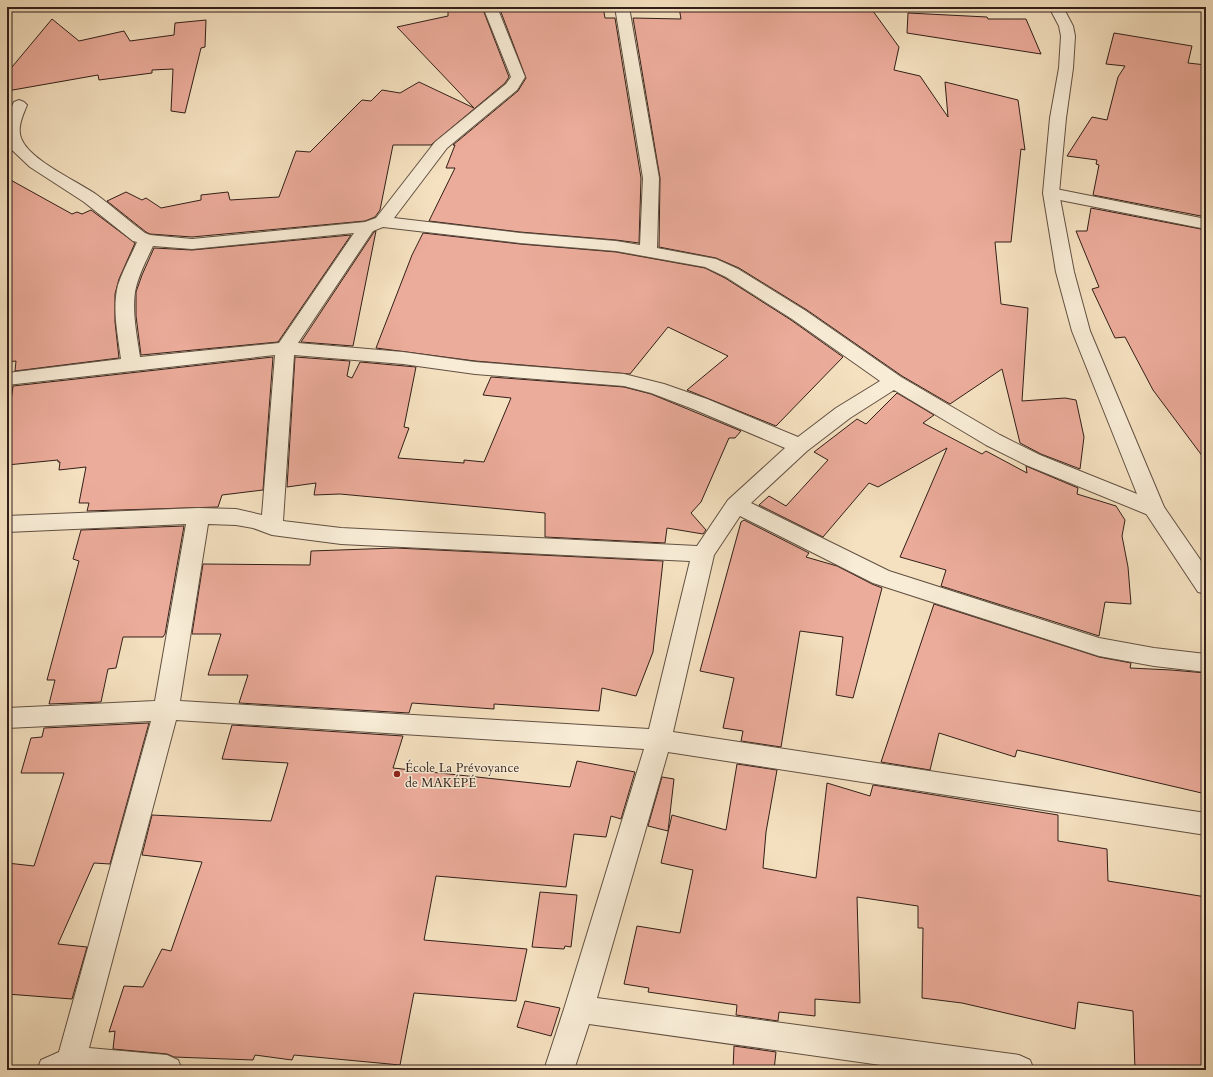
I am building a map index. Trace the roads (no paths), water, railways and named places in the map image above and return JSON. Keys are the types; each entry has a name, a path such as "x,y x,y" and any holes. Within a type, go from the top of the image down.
{"street":[{"path":"272,527 285,348 375,224 441,144 512,87 518,77 490,7"},
{"path":"622,7 651,178 648,252"},
{"path":"1056,7 1066,26 1068,36 1066,68 1058,118 1051,193 1065,272 1081,332 1154,509 1206,586"},
{"path":"19,105 12,124 12,131 13,138 24,154 45,170 90,198 139,236 147,240 192,244 375,224 616,246 710,264 732,273 799,315 894,381 993,440 1033,460 1154,509"},
{"path":"1051,193 1206,224"},
{"path":"131,364 126,292 147,240"},
{"path":"7,379 285,348 402,358 467,367 624,380 657,388 700,404 800,446"},
{"path":"559,1070 579,1009 659,740 703,554 736,505 800,446 843,413 894,381"},
{"path":"736,505 842,559 881,577 1099,647 1154,657 1206,663"},
{"path":"167,1070 62,1066 166,710 198,516"},
{"path":"7,524 198,516 236,517 256,521 272,527 341,536 703,554"},
{"path":"7,718 166,710 659,740 1206,824"},
{"path":"579,1009 1019,1070"}],"place":[{"name":"École La Prévoyance de MAKÉPÉ","path":"397,774"}]}
